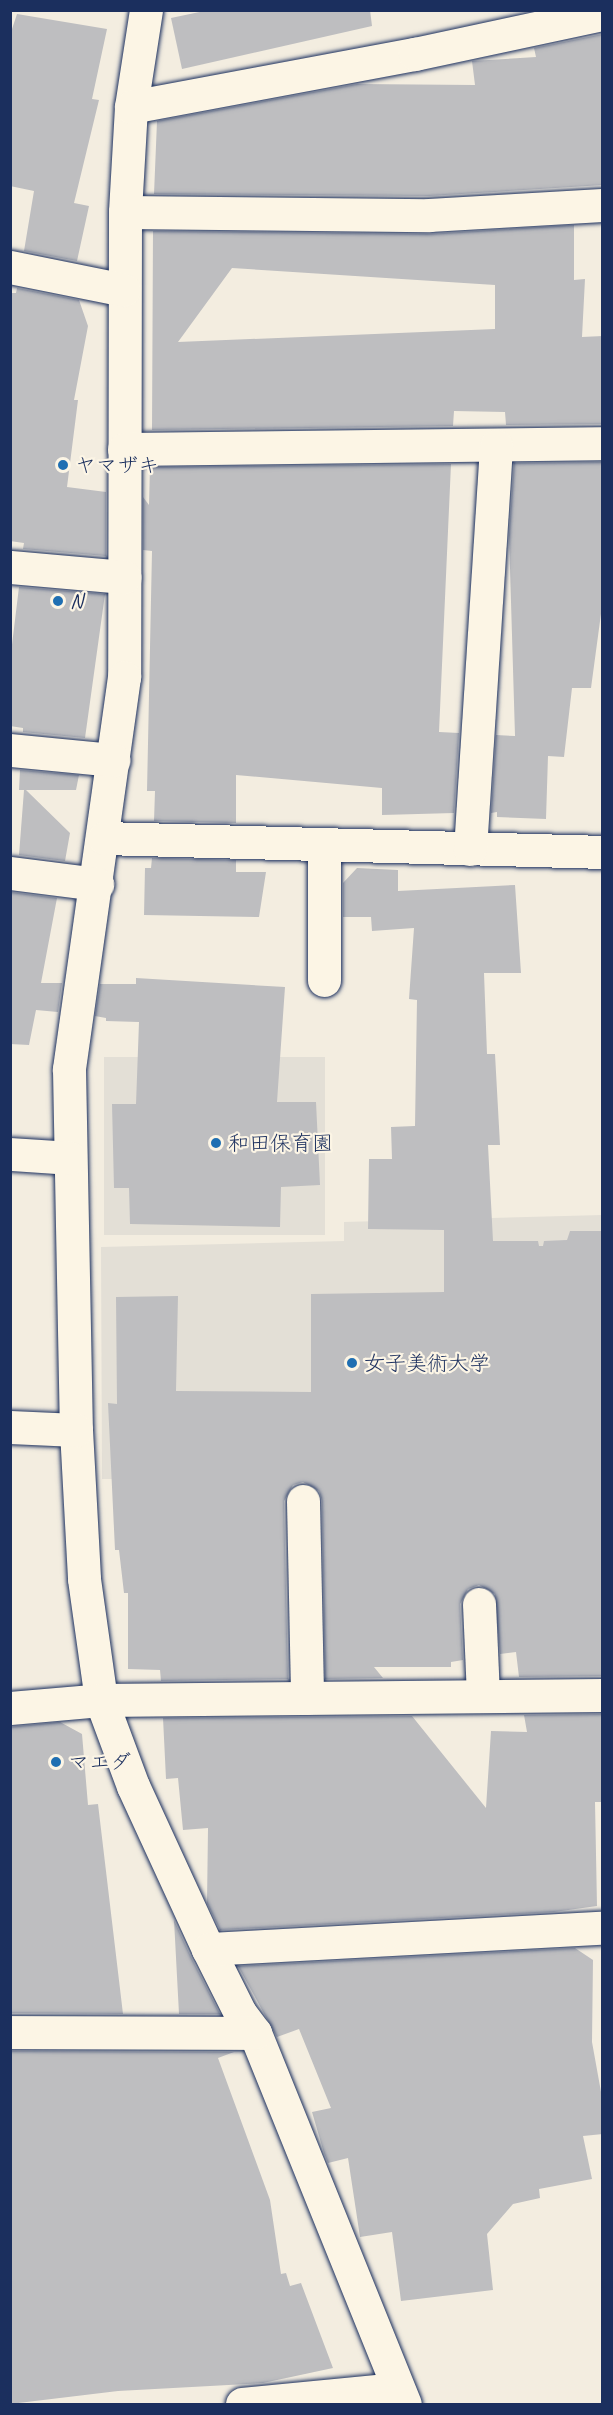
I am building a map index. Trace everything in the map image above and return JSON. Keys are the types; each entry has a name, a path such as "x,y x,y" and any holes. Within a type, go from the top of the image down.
{"street":[{"path":"146,10 131,107 125,212 124,677 104,838 69,1069 76,1431 84,1579 100,1700 133,1786 208,1949 240,2013 255,2033 401,2397 242,2404"},
{"path":"131,107 404,56 603,14"},
{"path":"125,212 429,215 603,205"},
{"path":"10,267 124,290"},
{"path":"124,449 603,443"},
{"path":"470,849 496,446"},
{"path":"10,567 124,577"},
{"path":"10,750 114,760"},
{"path":"104,838 603,852"},
{"path":"324,844 324,980"},
{"path":"10,873 97,884"},
{"path":"10,1154 70,1158"},
{"path":"10,1427 76,1431"},
{"path":"303,1501 307,1698"},
{"path":"479,1604 483,1696"},
{"path":"10,1708 100,1700 603,1695"},
{"path":"208,1949 603,1928"},
{"path":"10,2032 255,2033"}],"shaded area":[{"name":"和田保育園","path":"104,1057 325,1057 325,1235 104,1235"},
{"name":"女子美術大学","path":"602,1215 602,1480 102,1479 101,1247 344,1241 344,1222"}],"building":[{"path":"209,10 370,10 372,26 182,69 171,18"},
{"path":"17,14 107,29 92,99 99,100 74,203 89,206 77,261 24,251 34,191 10,186 10,35"},
{"path":"603,34 603,185 429,196 154,194 157,121 357,84 475,85 472,61 536,57 534,48"},
{"path":"574,225 574,280 585,279 582,337 603,336 603,424 506,425 505,412 454,411 453,426 152,430 153,231 429,234","holes":["232,268 495,285 495,329 178,342"]},
{"path":"17,288 79,300 88,326 74,400 78,400 67,487 106,492 106,556 23,549 24,543 10,541 10,293 16,293"},
{"path":"603,462 603,599 591,688 572,688 564,757 548,756 546,819 497,817 497,812 491,813 496,735 515,736 509,535 514,463"},
{"path":"451,464 439,732 459,733 454,813 382,815 382,788 236,775 236,823 154,821 155,791 147,791 152,551 143,550 143,497 149,505 150,467"},
{"path":"19,587 105,594 85,738 23,732 23,728 10,726 10,661"},
{"path":"20,770 79,775 76,790 26,790 70,833 65,861 19,855 24,790 19,790"},
{"path":"152,858 236,860 236,872 266,872 259,917 144,915 145,868 151,868"},
{"path":"357,868 398,870 398,891 515,885 521,973 484,973 487,1054 495,1054 500,1145 488,1145 493,1241 538,1241 539,1246 543,1246 544,1241 567,1240 570,1231 603,1231 603,1676 519,1677 516,1652 500,1654 495,1594 479,1585 468,1589 460,1604 463,1660 451,1662 451,1667 374,1667 383,1678 325,1679 322,1501 319,1491 303,1482 293,1485 284,1501 288,1679 161,1681 160,1670 128,1669 128,1593 124,1593 119,1550 115,1550 108,1403 117,1404 116,1297 178,1296 176,1391 311,1392 311,1294 444,1292 444,1230 368,1229 369,1159 392,1159 391,1127 415,1126 417,1000 409,999 414,928 372,931 371,917 343,917 343,883"},
{"path":"10,892 57,898 41,983 62,983 58,1012 36,1010 29,1045 10,1044"},
{"name":"和田保育園","path":"136,978 285,987 277,1102 316,1102 320,1185 281,1187 280,1227 130,1224 129,1188 114,1188 112,1104 136,1104 139,1022 106,1021 106,1018 95,1016 100,984 136,984"},
{"path":"603,1714 603,1802 595,1802 597,1906 554,1912 220,1930 207,1903 208,1828 183,1830 178,1778 166,1779 163,1718 412,1716 486,1808 491,1731 527,1732 524,1715"},
{"path":"60,1722 82,1734 88,1805 98,1804 123,2014 10,2013 10,1727"},
{"path":"174,1920 191,1957 220,2014 179,2014"},
{"path":"575,1948 593,1960 592,2042 603,2103 603,2134 583,2136 592,2179 539,2189 540,2198 513,2204 487,2234 493,2290 401,2301 392,2232 360,2237 348,2158 328,2163 324,2153 312,2112 331,2108 299,2029 277,2037 238,1966"},
{"path":"10,2051 234,2052 218,2058 270,2200 281,2274 286,2273 290,2286 301,2283 333,2368 263,2383 118,2391 10,2404"}],"place":[{"name":"ヤマザキ","path":"63,465"},
{"name":"N","path":"58,601"},
{"name":"和田保育園","path":"216,1143"},
{"name":"女子美術大学","path":"352,1363"},
{"name":"マエダ","path":"56,1762"}]}
